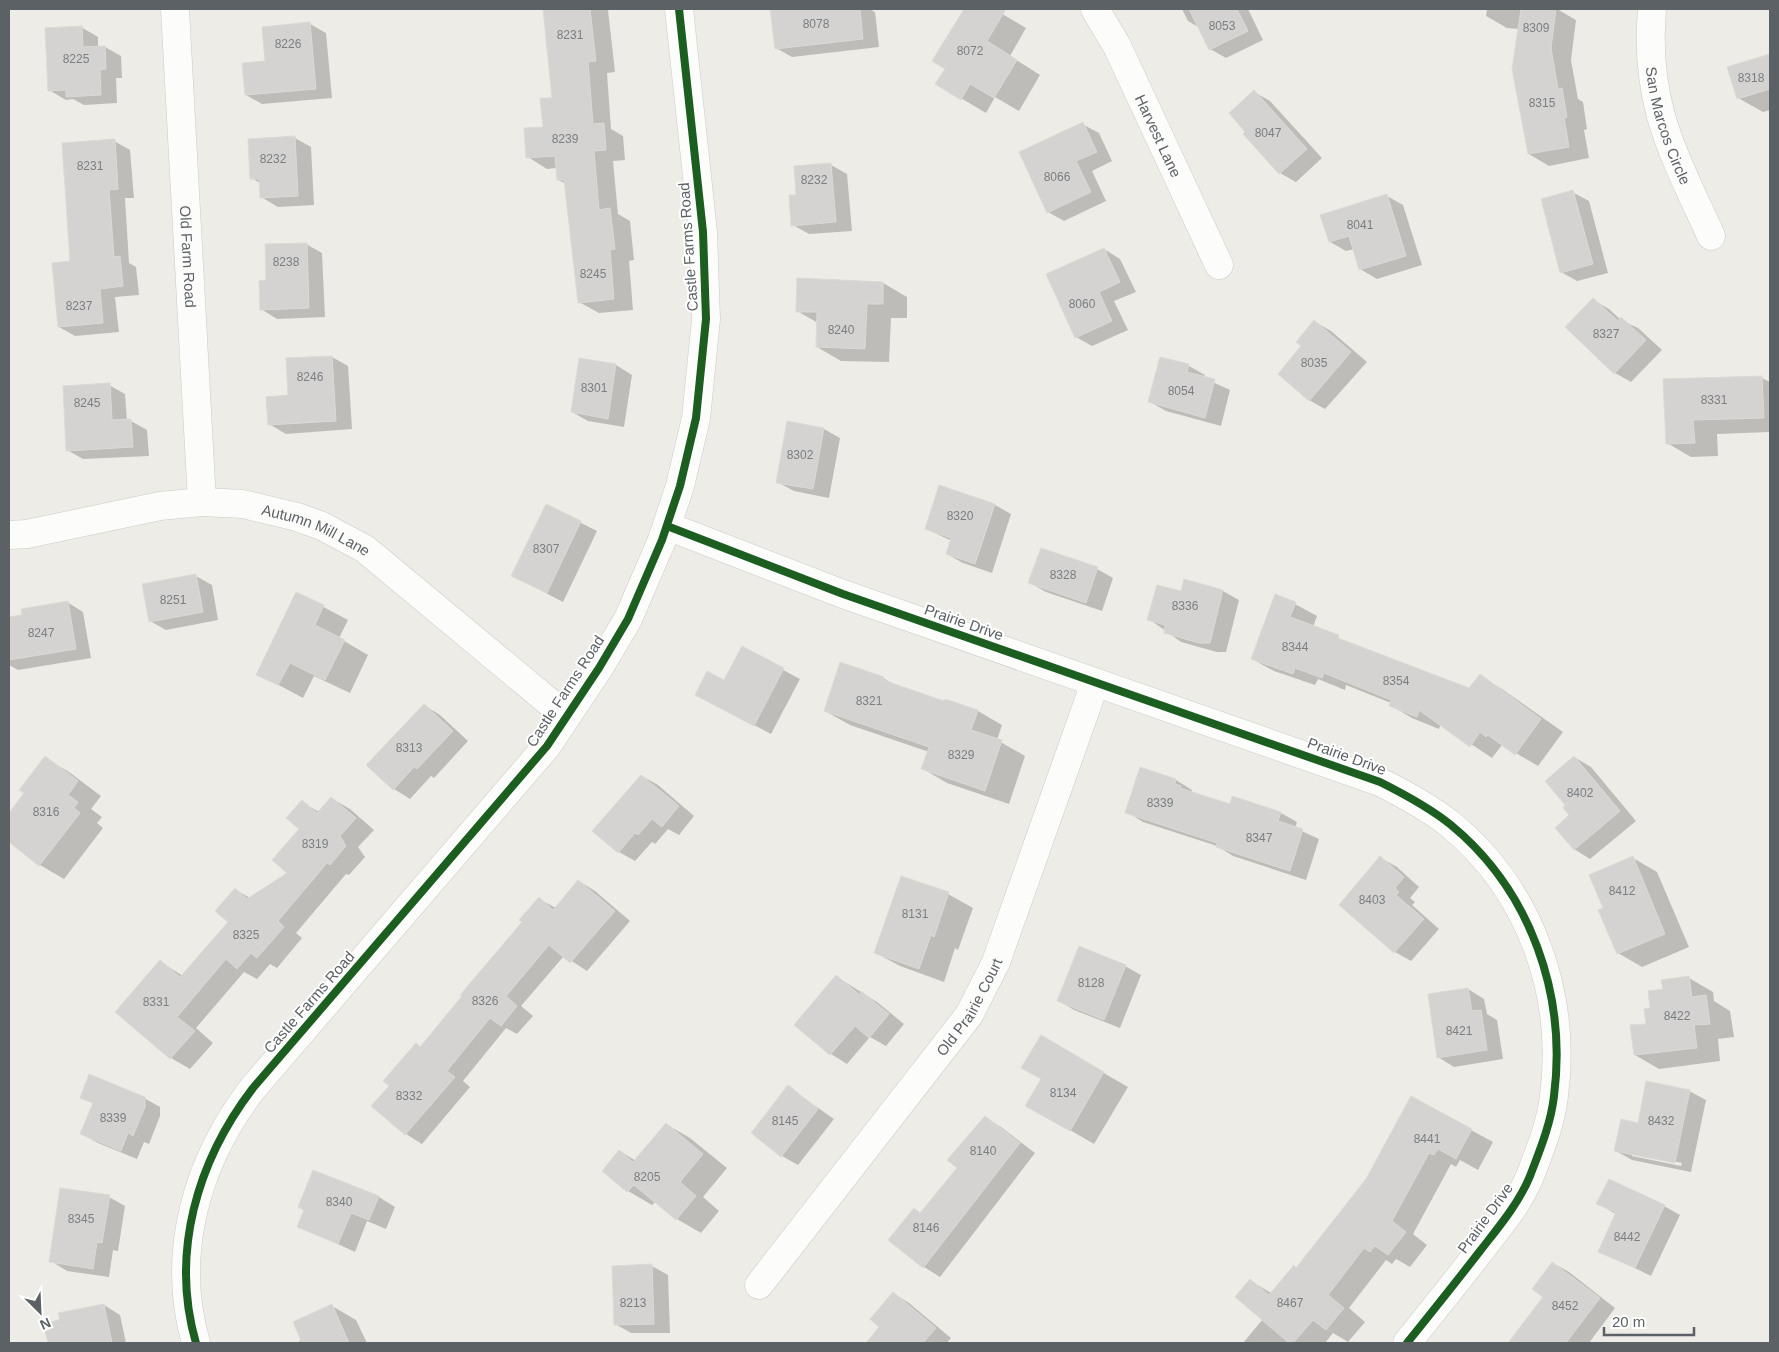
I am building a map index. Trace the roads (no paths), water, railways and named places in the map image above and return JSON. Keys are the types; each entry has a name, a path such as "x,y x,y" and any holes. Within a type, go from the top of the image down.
{"street":[{"name":"Old Farm Road","path":"175,9 202,502"},
{"name":"Castle Farms Road","path":"196,1343 187,1292 186,1256 189,1228 203,1173 228,1123 253,1088 547,746 599,668 628,619 652,567 667,526 680,486 696,418 706,319 703,232 679,9"},
{"name":"Harvest Lane","path":"1095,9 1117,46 1219,265"},
{"name":"San Marcos Circle","path":"1652,9 1650,57 1658,112 1672,150 1711,236"},
{"name":"Autumn Mill Lane","path":"9,535 27,534 160,506 202,502 229,503 270,510 322,526 353,542 388,566 566,716"},
{"name":"Prairie Drive","path":"667,526 843,594 1380,782 1450,824 1480,853 1506,886 1533,935 1546,974 1556,1028 1556,1069 1549,1124 1530,1176 1510,1211 1408,1343"},
{"name":"Old Prairie Court","path":"759,1285 969,1015 989,980 1095,683"}]}
